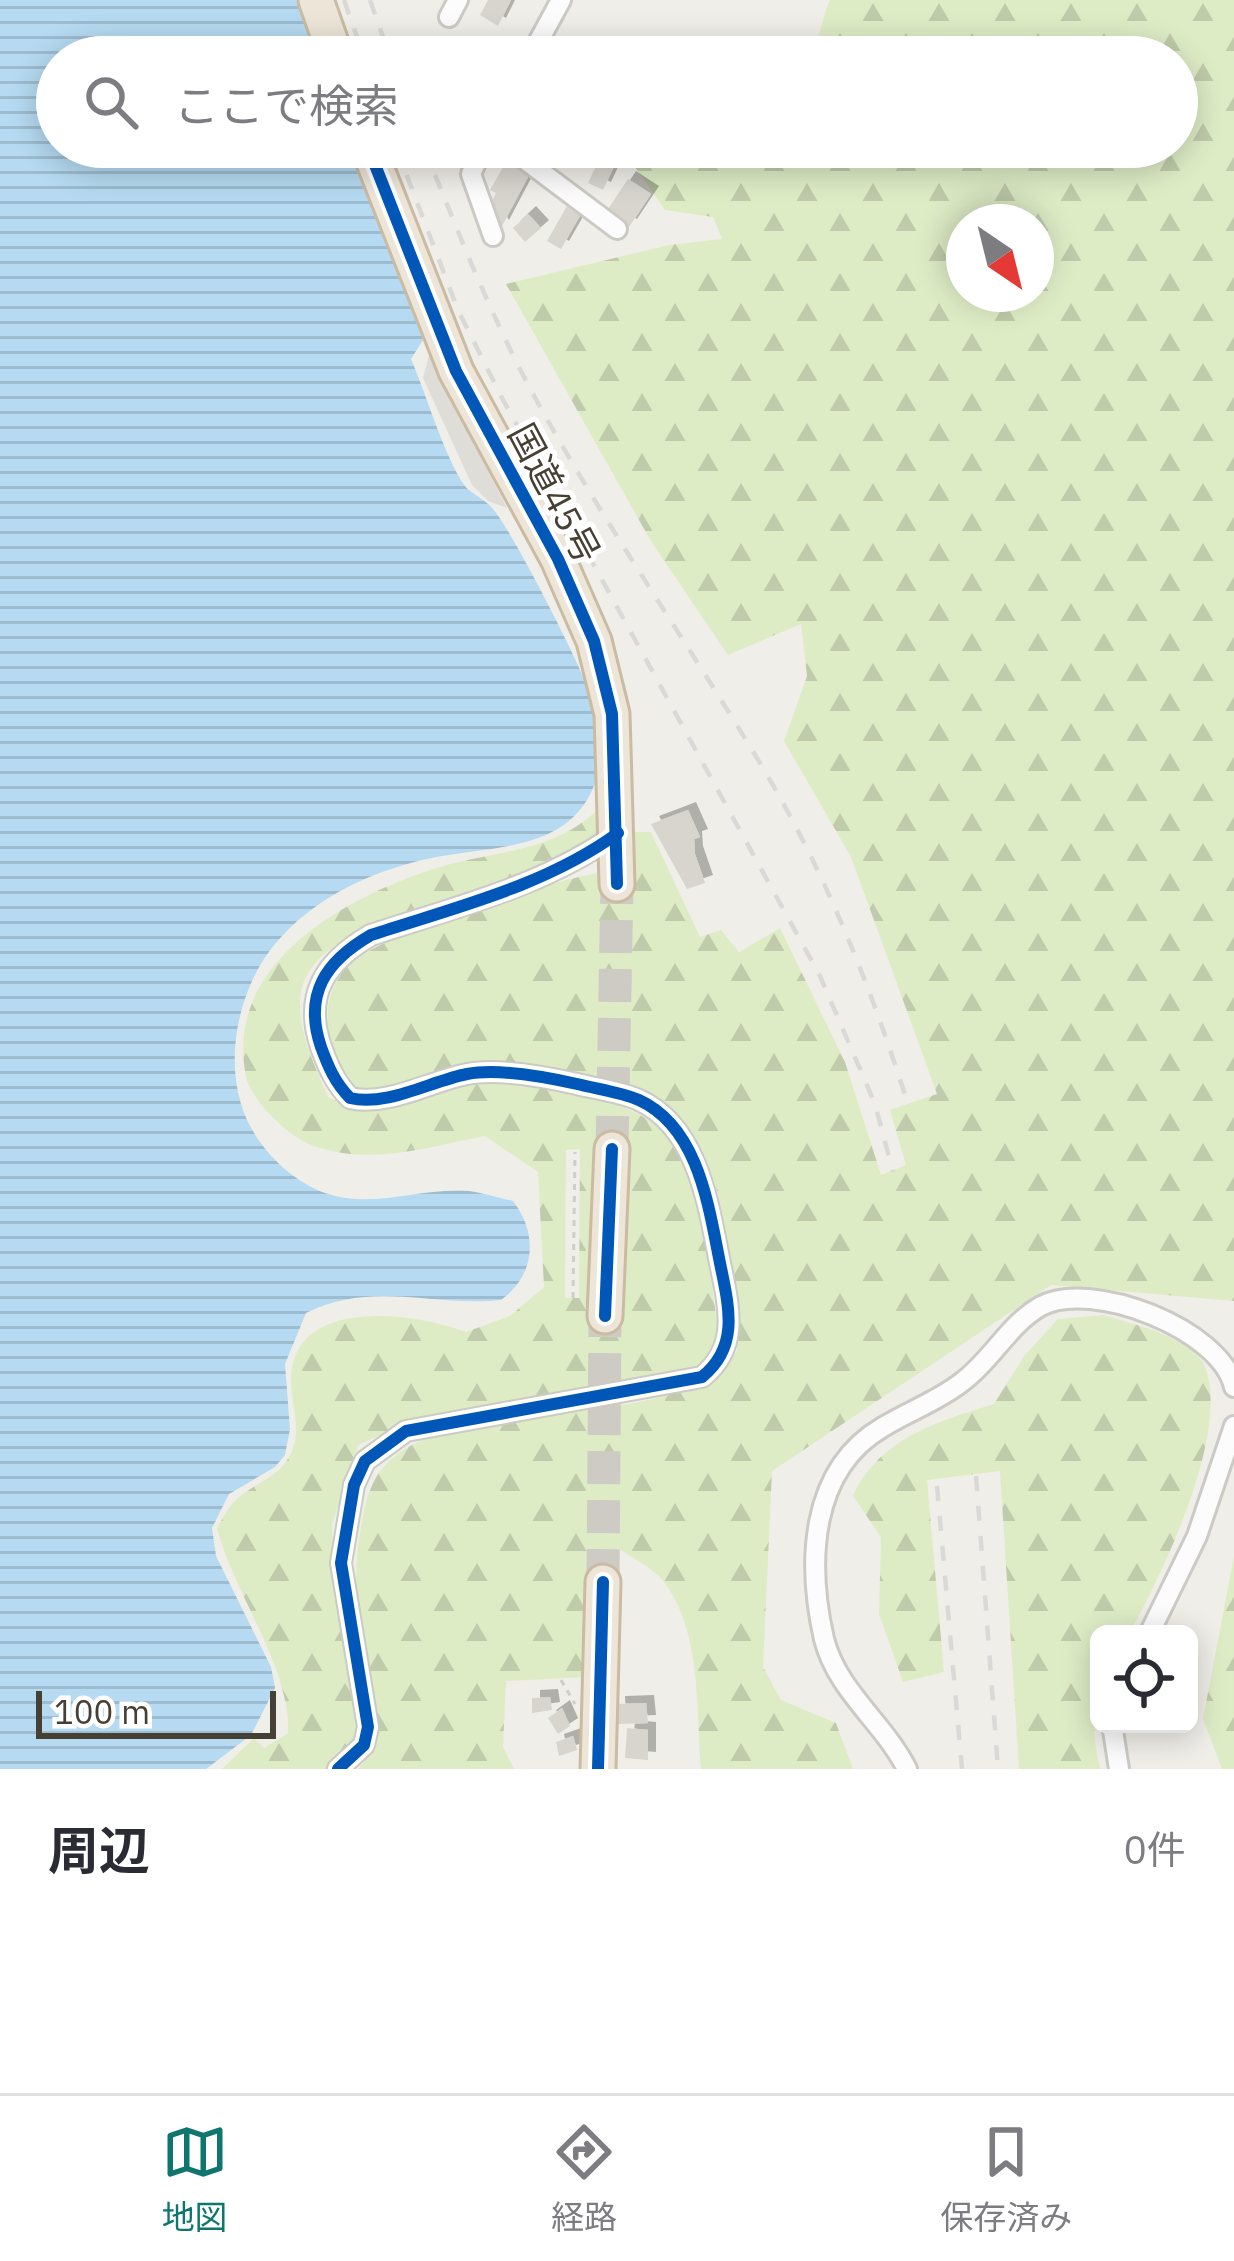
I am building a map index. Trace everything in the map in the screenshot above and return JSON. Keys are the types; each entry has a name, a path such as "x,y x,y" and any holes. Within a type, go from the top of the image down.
{"highway":[{"path":"316,0 329,36"},
{"name":"国道45号","path":"376,168 456,371 587,623 612,714 617,884"},
{"path":"605,1316 612,1149"},
{"path":"598,1769 603,1582"}],"street":[{"path":"541,36 561,0"},
{"path":"474,168 471,174 493,236"},
{"path":"536,168 617,230"},
{"path":"338,1769 364,1745 368,1727 341,1563 354,1485 365,1461 406,1431 702,1377 721,1362 730,1343 725,1288 701,1183 670,1121 639,1100 578,1085 472,1072 377,1099 350,1098 329,1068 314,1026 315,994 327,968 371,934 544,877 578,862 618,833"},
{"path":"907,1769 833,1666 820,1620 818,1524 824,1496 845,1457 881,1427 963,1382 1030,1314 1060,1299 1102,1301 1177,1327 1218,1354 1234,1387"},
{"path":"1153,1625 1197,1536 1234,1426"},
{"path":"1113,1733 1119,1769"}],"path":[{"path":"573,1298 575,1152"}],"green space":[{"path":"830,0 1234,0 1234,1301 1051,1285 772,1471 763,1667 781,1700 836,1723 853,1769 701,1769 695,1672 685,1624 660,1577 618,1548 590,1576 587,1677 506,1681 503,1747 514,1769 358,1769 369,1754 377,1723 359,1625 357,1551 367,1498 387,1463 422,1440 466,1426 670,1395 709,1378 737,1351 730,1259 718,1195 696,1138 678,1114 639,1090 573,1074 534,1073 408,1089 358,1090 341,1070 328,1024 331,994 340,975 365,953 429,924 509,896 604,872 628,832 651,832 700,937 721,930 739,952 780,928 845,1062 881,1175 906,1165 890,1110 937,1094 851,857 784,741 807,676 801,624 728,655 652,543 506,284 669,245 722,239 713,217 665,210 636,168 1198,168 1198,36 818,36"},
{"path":"599,808 599,831 538,870 394,917 329,950 309,973 300,1001 305,1038 328,1097 358,1111 445,1086 495,1082 580,1094 634,1112 656,1125 682,1161 698,1209 719,1335 717,1357 698,1373 417,1419 358,1445 332,1525 336,1607 360,1717 354,1741 326,1769 222,1769 254,1738 264,1748 288,1733 281,1683 217,1528 235,1501 275,1473 292,1451 296,1424 291,1378 297,1352 312,1333 360,1317 417,1319 466,1332 510,1316 544,1287 538,1172 485,1136 378,1155 335,1152 305,1142 273,1117 249,1086 244,1036 253,1001 271,970 297,942 361,899 430,870 541,843","holes":["580,1149 579,1298 565,1298 566,1150"]},
{"path":"1104,1315 1170,1337 1203,1362 1210,1390 1209,1423 1190,1499 1143,1607 1134,1625 1090,1625 1090,1733 1095,1733 1101,1769 1019,1769 1000,1471 927,1480 944,1672 903,1682 879,1614 881,1537 853,1496 864,1476 895,1446 932,1425 994,1404 1025,1355 1058,1319"},
{"path":"1234,1556 1234,1769 1222,1769 1203,1719"}],"shaded area":[{"path":"429,355 507,508 488,501 472,485 423,378"}],"water":[{"path":"0,0 296,0 309,36 36,36 36,168 358,168 423,340 411,359 442,441 464,485 501,519 570,648 595,716 600,764 588,799 556,830 513,845 385,871 307,913 267,955 246,996 236,1041 237,1089 246,1118 262,1145 311,1187 343,1198 469,1191 513,1201 527,1226 530,1253 521,1278 501,1300 379,1296 330,1303 306,1313 285,1364 290,1429 285,1455 275,1467 229,1494 212,1528 216,1556 271,1667 275,1688 251,1735 206,1769 0,1769"}],"building":[{"path":"488,0 511,0 498,26 480,15"},
{"path":"503,168 529,175 501,228 488,208 496,193 490,190"},
{"path":"595,168 613,168 603,190 588,183"},
{"path":"628,179 651,194 629,227 606,212"},
{"path":"567,206 581,214 561,249 547,241"},
{"path":"528,214 541,228 525,242 513,228"},
{"path":"688,810 700,837 694,839 695,854 705,883 687,889 651,824"},
{"path":"550,1697 552,1710 532,1713 532,1698"},
{"path":"646,1703 648,1723 618,1724 617,1704"},
{"path":"562,1708 570,1726 558,1734 548,1718"},
{"path":"627,1728 648,1730 648,1760 625,1758"},
{"path":"573,1736 577,1750 559,1756 556,1742"}],"tunnel":[{"path":"612,1149 617,884"},
{"path":"603,1582 605,1316"}],"railway":[{"path":"344,0 357,36"},
{"path":"370,0 383,36"},
{"path":"404,168 458,310 502,398 820,976 875,1104 893,1172"},
{"path":"433,168 494,315 543,412 763,768 807,848 862,973 907,1101"},
{"path":"976,1476 998,1769"},
{"path":"937,1486 962,1769"}],"cycle path":[{"path":"376,168 456,371 558,559 594,641 612,714 617,884"},
{"path":"338,1769 364,1745 368,1727 341,1563 354,1485 365,1461 406,1431 702,1377 714,1366 726,1341 727,1299 706,1197 689,1150 660,1113 617,1093 507,1073 479,1072 378,1099 350,1098 329,1068 316,1028 322,981 355,945 371,935 530,881 618,833"},
{"path":"605,1316 612,1149"},
{"path":"598,1769 603,1582"}]}
